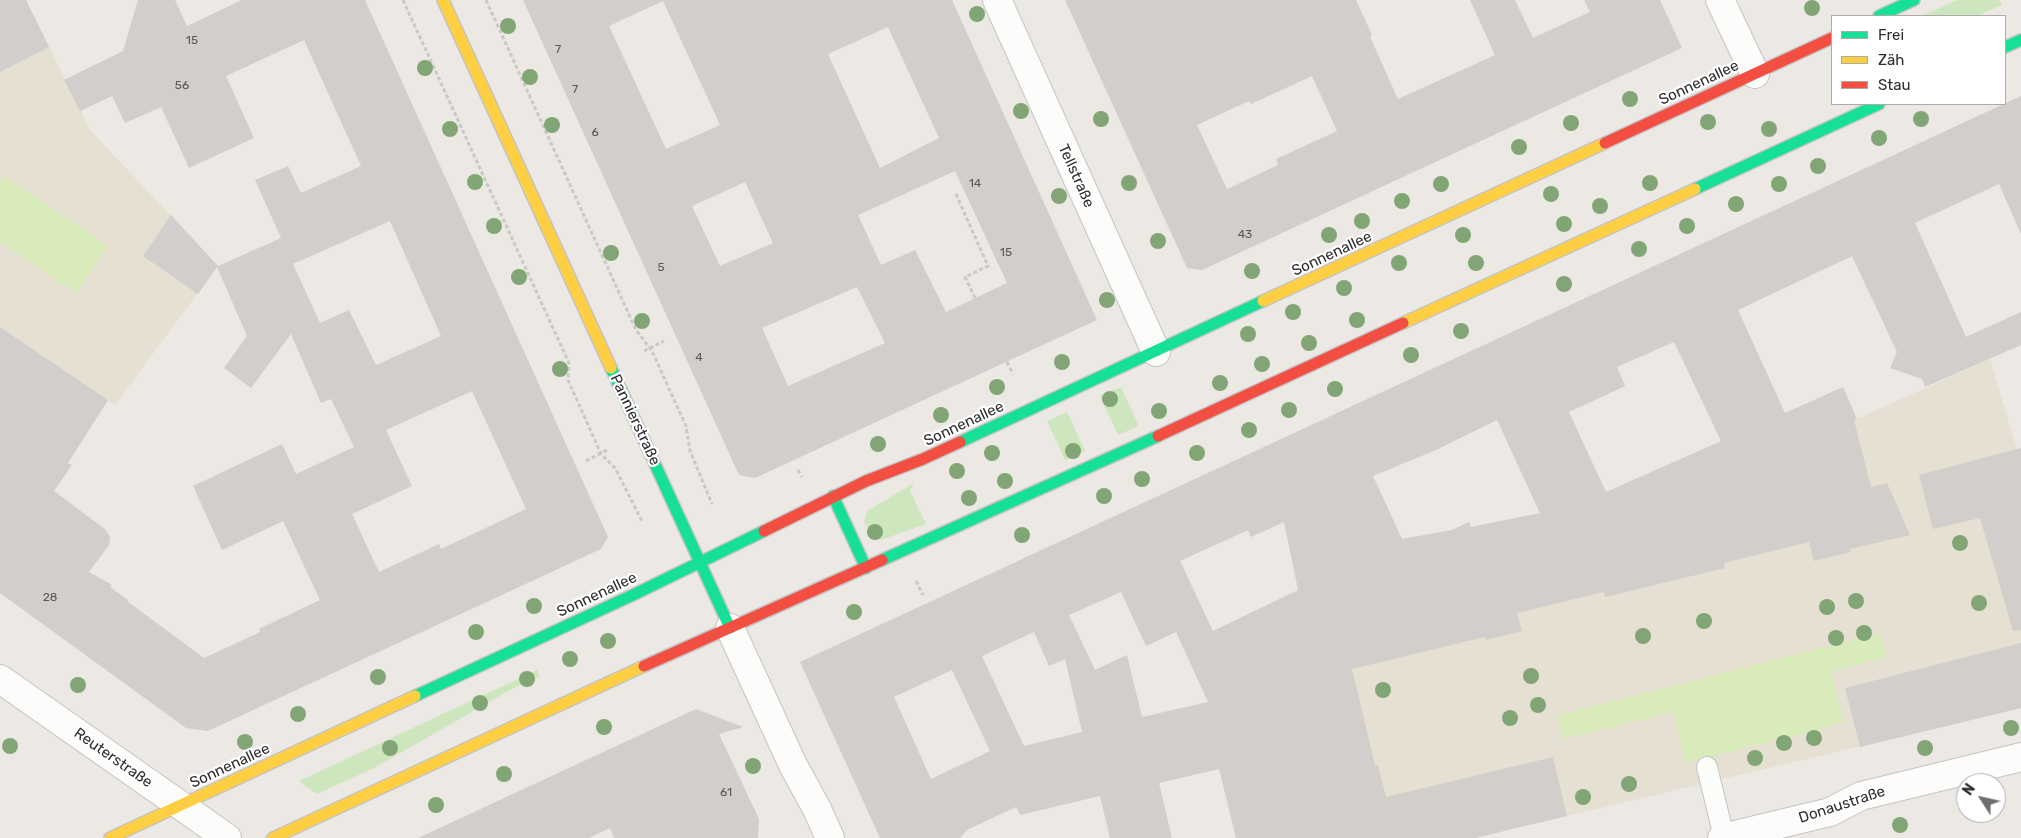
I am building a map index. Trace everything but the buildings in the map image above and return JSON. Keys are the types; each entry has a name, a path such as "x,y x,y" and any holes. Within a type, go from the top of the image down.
{"main road":[{"name":"Pannierstraße","path":"443,0 730,628"},
{"path":"1881,15 1914,0"},
{"name":"Sonnenallee","path":"110,838 635,594 833,496 874,477 923,459 1831,38"},
{"path":"2006,47 2021,40"},
{"path":"273,838 730,628 1162,434 1877,105"},
{"path":"833,496 866,568"}],"street":[{"name":"Tellstraße","path":"997,0 1156,352"},
{"path":"1720,0 1755,74"},
{"name":"Pannierstraße","path":"730,628 793,765 817,809 830,838"},
{"name":"Reuterstraße","path":"0,679 227,838"},
{"name":"Donaustraße","path":"1723,838 1830,812 1861,796 2021,757"}],"lane":[{"path":"1708,767 1723,838"}],"path":[{"path":"403,0 569,363 568,380 601,454 615,468 630,501"},
{"path":"486,0 636,330 650,348 686,426 690,451 699,471"},
{"path":"956,194 988,266 966,277 975,298"},
{"path":"644,352 664,341"},
{"path":"1007,362 1013,374"},
{"path":"586,460 607,450"},
{"path":"915,578 923,595"}],"shaded area":[{"path":"0,0 26,0 90,130 218,266 115,405 0,327"},
{"path":"1990,359 2021,463 2021,708 1567,816 1337,838 1299,593 1787,450"}],"green space":[{"path":"1957,0 2000,0 2002,5 1979,15 1924,15"},
{"path":"3,176 108,246 76,293 0,242 0,181"},
{"path":"1121,387 1139,426 1118,435 1100,396"},
{"path":"1067,412 1085,451 1065,460 1047,421"},
{"path":"914,483 910,491 926,524 881,540 873,537 864,522 867,511"},
{"path":"1880,633 1886,657 1831,672 1844,723 1686,763 1673,712 1563,739 1557,715"},
{"path":"537,670 540,676 512,689 374,768 317,794 299,781"}],"traffic: fast":[{"path":"1881,15 1914,0"},
{"path":"2006,47 2021,40"},
{"path":"1695,189 1877,105"},
{"path":"960,442 1263,301"},
{"path":"611,368 730,628"},
{"path":"882,560 1158,436"},
{"path":"833,496 866,568"},
{"path":"415,696 635,594 764,531"}],"traffic: slow":[{"path":"443,0 611,368"},
{"path":"1263,301 1605,143"},
{"path":"1403,323 1695,189"},
{"path":"273,838 644,666"},
{"path":"110,838 415,696"}],"traffic: jam":[{"path":"1605,143 1831,38"},
{"path":"1158,436 1403,323"},
{"path":"764,531 866,481 923,459 960,442"},
{"path":"644,666 882,560"}]}
